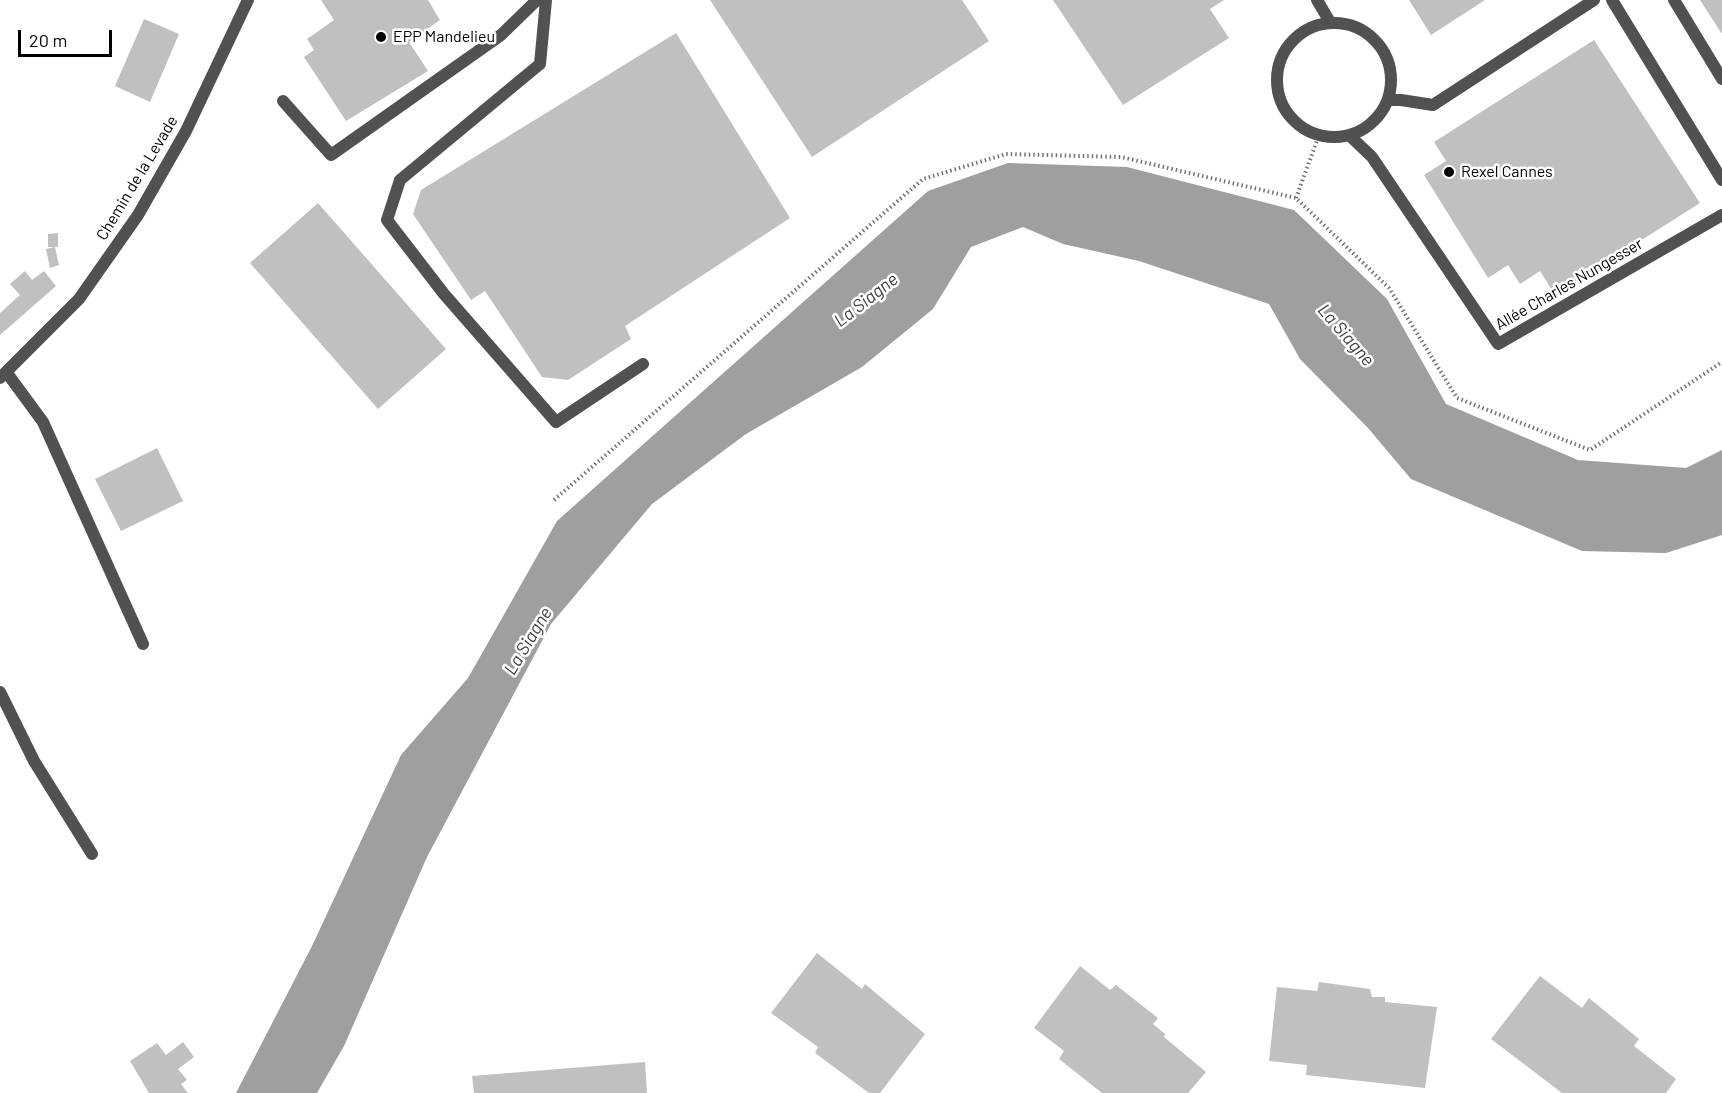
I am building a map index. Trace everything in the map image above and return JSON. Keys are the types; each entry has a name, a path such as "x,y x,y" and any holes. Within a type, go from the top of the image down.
{"street":[{"name":"Chemin de la Levade","path":"3,375 79,299 138,215 186,131 248,0"},
{"path":"283,101 331,155 501,35 537,0"},
{"path":"546,0 540,64 400,180 387,220 444,294 556,422 643,364"},
{"path":"1317,0 1330,22"},
{"path":"1389,100 1433,105 1594,0"},
{"path":"1612,0 1722,180"},
{"path":"1674,0 1722,79"},
{"path":"1330,22 1361,28 1382,47 1392,74 1389,100 1374,123 1350,136 1330,139 1306,132 1291,121 1276,90 1280,56 1301,31 1330,22"},
{"name":"Allée Charles Nungesser","path":"1350,136 1372,157 1498,344 1722,214"},
{"path":"3,375 43,422 143,644"},
{"path":"0,692 33,761 92,854"}],"path":[{"path":"1296,198 1319,135"},
{"path":"554,500 923,179 1006,154 1121,157 1296,198 1389,288 1457,398 1590,450 1722,362"}],"water":[{"name":"La Siagne","path":"1008,163 1127,167 1294,210 1387,299 1446,404 1578,460 1686,468 1722,450 1722,535 1666,553 1582,551 1411,479 1368,428 1300,359 1269,304 1139,261 1063,244 1023,227 971,247 933,309 862,367 746,434 652,504 551,624 427,857 344,1046 317,1093 236,1093 312,946 401,755 468,678 557,521 928,191"}],"building":[{"path":"321,0 428,0 440,20 409,42 428,71 346,121 304,57 314,50 307,39 334,20"},
{"path":"710,0 962,0 989,41 812,157"},
{"path":"1053,0 1224,0 1210,9 1229,38 1123,105"},
{"path":"1409,0 1485,0 1431,35"},
{"path":"1700,0 1722,0 1722,34"},
{"path":"144,19 179,34 150,102 115,86"},
{"path":"676,33 790,218 625,326 631,339 568,380 542,377 485,291 471,300 413,214 421,190"},
{"path":"1594,40 1700,203 1555,295 1540,271 1520,284 1508,265 1488,278 1424,175 1446,161 1434,142"},
{"path":"318,203 446,349 378,409 250,263"},
{"path":"58,233 58,247 48,247 48,234"},
{"path":"55,247 59,265 50,268 46,249"},
{"path":"25,271 32,280 44,271 56,286 0,335 0,313 20,295 10,284"},
{"path":"157,448 183,501 121,531 95,479"},
{"path":"817,953 862,989 865,984 925,1034 880,1093 869,1093 815,1053 818,1047 771,1013"},
{"path":"1080,966 1110,990 1116,985 1158,1018 1153,1024 1165,1034 1164,1037 1206,1072 1188,1093 1102,1093 1059,1059 1064,1051 1034,1028"},
{"path":"1540,976 1582,1008 1589,998 1639,1039 1634,1046 1676,1079 1666,1093 1562,1093 1491,1039"},
{"path":"1319,982 1370,989 1372,997 1385,997 1385,1002 1437,1007 1425,1088 1306,1075 1307,1065 1269,1061 1277,987 1317,991"},
{"path":"183,1042 194,1057 178,1069 187,1080 181,1084 188,1093 149,1093 130,1061 157,1043 166,1055"},
{"path":"645,1062 647,1093 474,1093 472,1076"}],"place":[{"name":"EPP Mandelieu","path":"381,37"},
{"name":"Rexel Cannes","path":"1449,172"}]}
